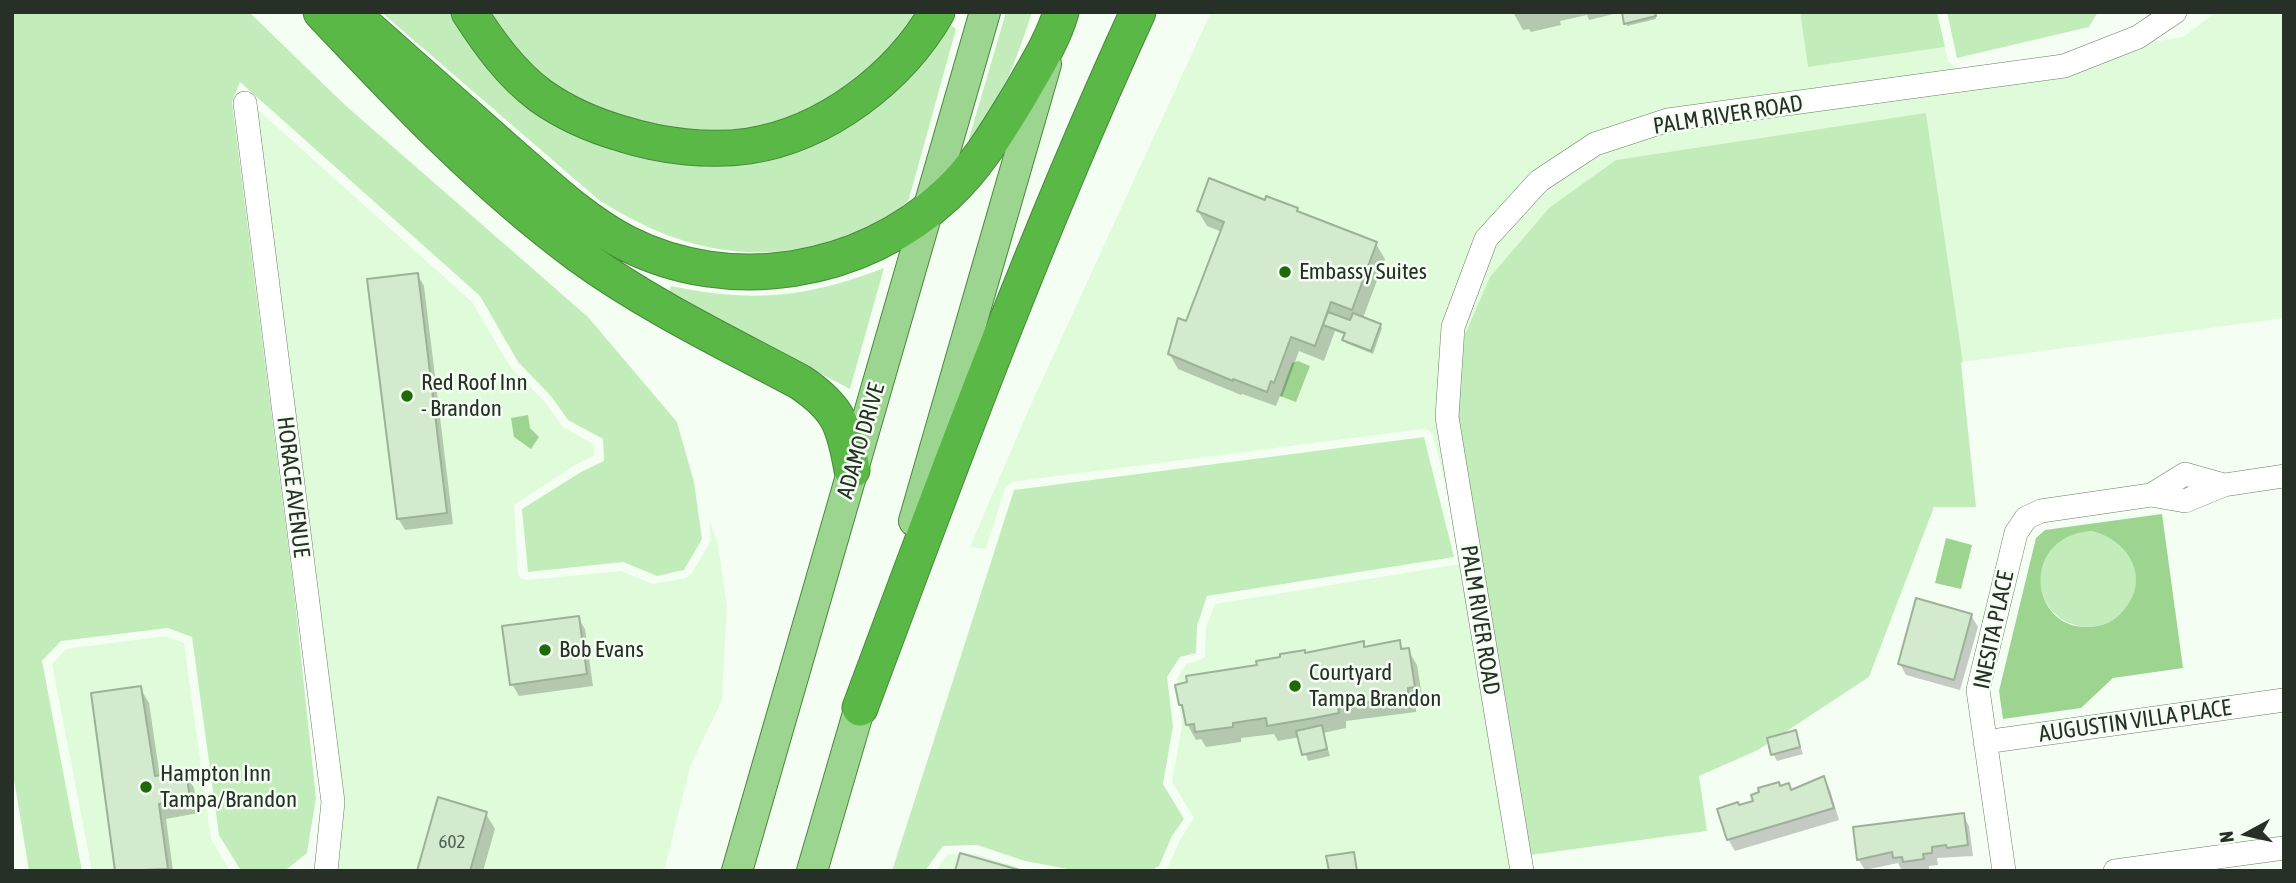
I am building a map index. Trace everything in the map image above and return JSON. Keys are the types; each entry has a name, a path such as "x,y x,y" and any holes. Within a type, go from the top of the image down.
{"highway":[{"path":"321,12 408,104 474,168 580,256 661,308 800,382 821,396 834,410 841,425 852,470"},
{"path":"350,12 577,211 602,229 656,256 708,269 730,271 780,270 841,259 876,244 928,212 969,172 987,148 1033,72 1060,16"},
{"path":"468,12 496,53 541,96 595,126 651,143 714,148 749,146 782,137 843,110 874,88 900,63 923,38 937,12"},
{"path":"1085,126 1121,12"},
{"path":"860,708 935,506 1085,126 1138,12"}],"main road":[{"name":"ADAMO DRIVE","path":"737,871 985,12"},
{"path":"812,871 1060,16"}],"street":[{"name":"PALM RIVER ROAD","path":"1522,871 1447,417 1453,327 1486,239 1539,181 1595,144 1668,120 2064,66 2138,37 2175,12"},
{"name":"HORACE AVENUE","path":"245,103 333,803 326,871"},
{"name":"INESITA PLACE","path":"2004,871 1978,690 2016,533 2026,518 2041,511 2151,495 2185,501 2224,485 2284,476"},
{"name":"AUGUSTIN VILLA PLACE","path":"1985,742 2284,700"},
{"path":"2115,871 2284,848"}],"shaded area":[{"path":"12,12 249,12 345,105 588,317 677,422 694,482 702,539 684,570 657,576 623,562 528,572 522,509 581,472 604,461 603,439 568,420 551,396 518,362 480,296 240,82 232,102 294,591 316,798 307,853 287,869 240,869 219,835 192,637 168,628 61,641 42,661 82,871 29,871 12,767"},
{"path":"381,12 455,12 544,109 755,152 943,19 956,29 909,199 904,205 877,223 821,244 755,252 723,250 692,243 660,232 599,200"},
{"path":"477,12 928,12 882,69 785,125 673,138 546,87"},
{"path":"1006,12 1032,12 998,99 989,116 968,142"},
{"path":"1211,12 1800,12 1808,67 1945,47 1948,62 1955,66 1955,72 1665,111 1477,232 1436,416 1449,499 1433,435 1423,429 1011,482 1005,488 986,549 970,547 1028,411"},
{"path":"1800,12 1937,12 1945,47 1808,67"},
{"path":"1947,12 2098,12 2089,27 1957,58"},
{"path":"2216,12 2284,12 2284,318 1963,362 1926,113 1463,339 1464,328 1495,243 1547,188 1600,153 1671,129 2066,76 2146,43 2183,37"},
{"path":"257,109 472,302 511,368 544,401 563,427 594,444 594,456 575,465 514,505 520,578 528,580 621,571 653,584 686,578 692,573 711,540 709,519 718,545 727,606 722,700 690,767 664,871 337,871 344,801"},
{"path":"1926,113 1963,362 1976,507 1934,507 1869,677 1758,750 1699,776 1707,831 1530,855 1458,416 1463,339 1490,277 1549,208 1616,160"},
{"path":"884,268 850,389 669,295 671,286 728,295 779,295 829,286"},
{"path":"1298,361 1310,366 1296,402 1280,396 1292,363"},
{"path":"528,415 530,428 539,437 531,449 514,437 511,418"},
{"path":"1424,437 1454,557 1207,596 1197,626 1196,653 1180,657 1167,677 1173,726 1163,784 1184,819 1172,836 1159,866 1150,871 1078,871 1025,861 977,845 943,846 925,871 892,871 1014,490"},
{"path":"2162,514 2183,668 2113,678 2081,708 2003,719 1999,691 2036,538 2045,530","holes":["2091,531 2116,542 2132,562 2136,574 2132,599 2120,615 2108,622 2090,627 2070,624 2055,615 2045,600 2041,583 2043,565 2052,549 2068,537"]},
{"path":"2088,531 2106,535 2122,545 2132,561 2136,579 2132,597 2122,613 2106,623 2088,627 2070,623 2054,613 2044,597 2040,579 2044,561 2054,545 2070,535"},
{"path":"1946,538 1972,545 1961,589 1935,583"},
{"path":"1460,564 1510,871 1166,871 1180,840 1194,818 1172,782 1182,727 1177,679 1186,664 1201,660 1205,656 1206,627 1215,604"},
{"path":"166,636 184,643 211,839 230,871 92,871 52,664 66,649"},
{"path":"948,854 975,854 1029,871 936,871"}],"building":[{"path":"1622,12 1655,12 1656,16 1624,24"},
{"name":"Embassy Suites","path":"1209,178 1265,200 1266,196 1298,208 1297,211 1377,242 1352,310 1331,302 1315,346 1291,337 1274,383 1271,381 1267,392 1168,354 1178,318 1186,321 1224,222 1197,211"},
{"name":"Red Roof Inn - Brandon","path":"418,273 447,513 397,519 367,279"},
{"path":"1328,312 1350,320 1353,313 1381,324 1371,351 1342,340 1345,333 1323,325"},
{"path":"1916,598 1972,614 1954,680 1898,664"},
{"name":"Bob Evans","path":"579,616 587,674 510,685 502,626"},
{"name":"Courtyard Tampa Brandon","path":"1400,640 1401,649 1409,648 1415,687 1408,688 1408,697 1338,706 1339,713 1267,726 1266,718 1233,723 1233,727 1195,732 1194,724 1186,725 1182,705 1179,705 1175,685 1187,682 1186,676 1257,665 1256,661 1280,657 1280,654 1305,650 1305,653 1364,641 1364,647"},
{"name":"Hampton Inn Tampa/Brandon","path":"141,686 155,776 186,771 190,798 159,804 168,869 115,871 91,693"},
{"path":"1322,725 1327,749 1302,755 1296,731"},
{"path":"1796,730 1800,747 1771,755 1767,738"},
{"path":"1824,776 1834,808 1727,840 1717,809 1738,802 1739,805 1753,801 1751,795 1759,792 1758,788 1779,782 1780,786 1789,783 1791,790"},
{"path":"438,797 487,812 470,871 417,871"},
{"path":"1964,813 1968,845 1932,847 1932,853 1923,854 1924,859 1903,862 1902,857 1893,858 1892,852 1857,860 1853,827"},
{"path":"1354,852 1357,871 1329,871 1326,856"},
{"path":"960,853 1023,871 955,871"}],"place":[{"name":"Embassy Suites","path":"1285,272"},
{"name":"Red Roof Inn - Brandon","path":"407,396"},
{"name":"Bob Evans","path":"545,650"},
{"name":"Courtyard Tampa Brandon","path":"1295,686"},
{"name":"Hampton Inn Tampa/Brandon","path":"146,787"}]}
